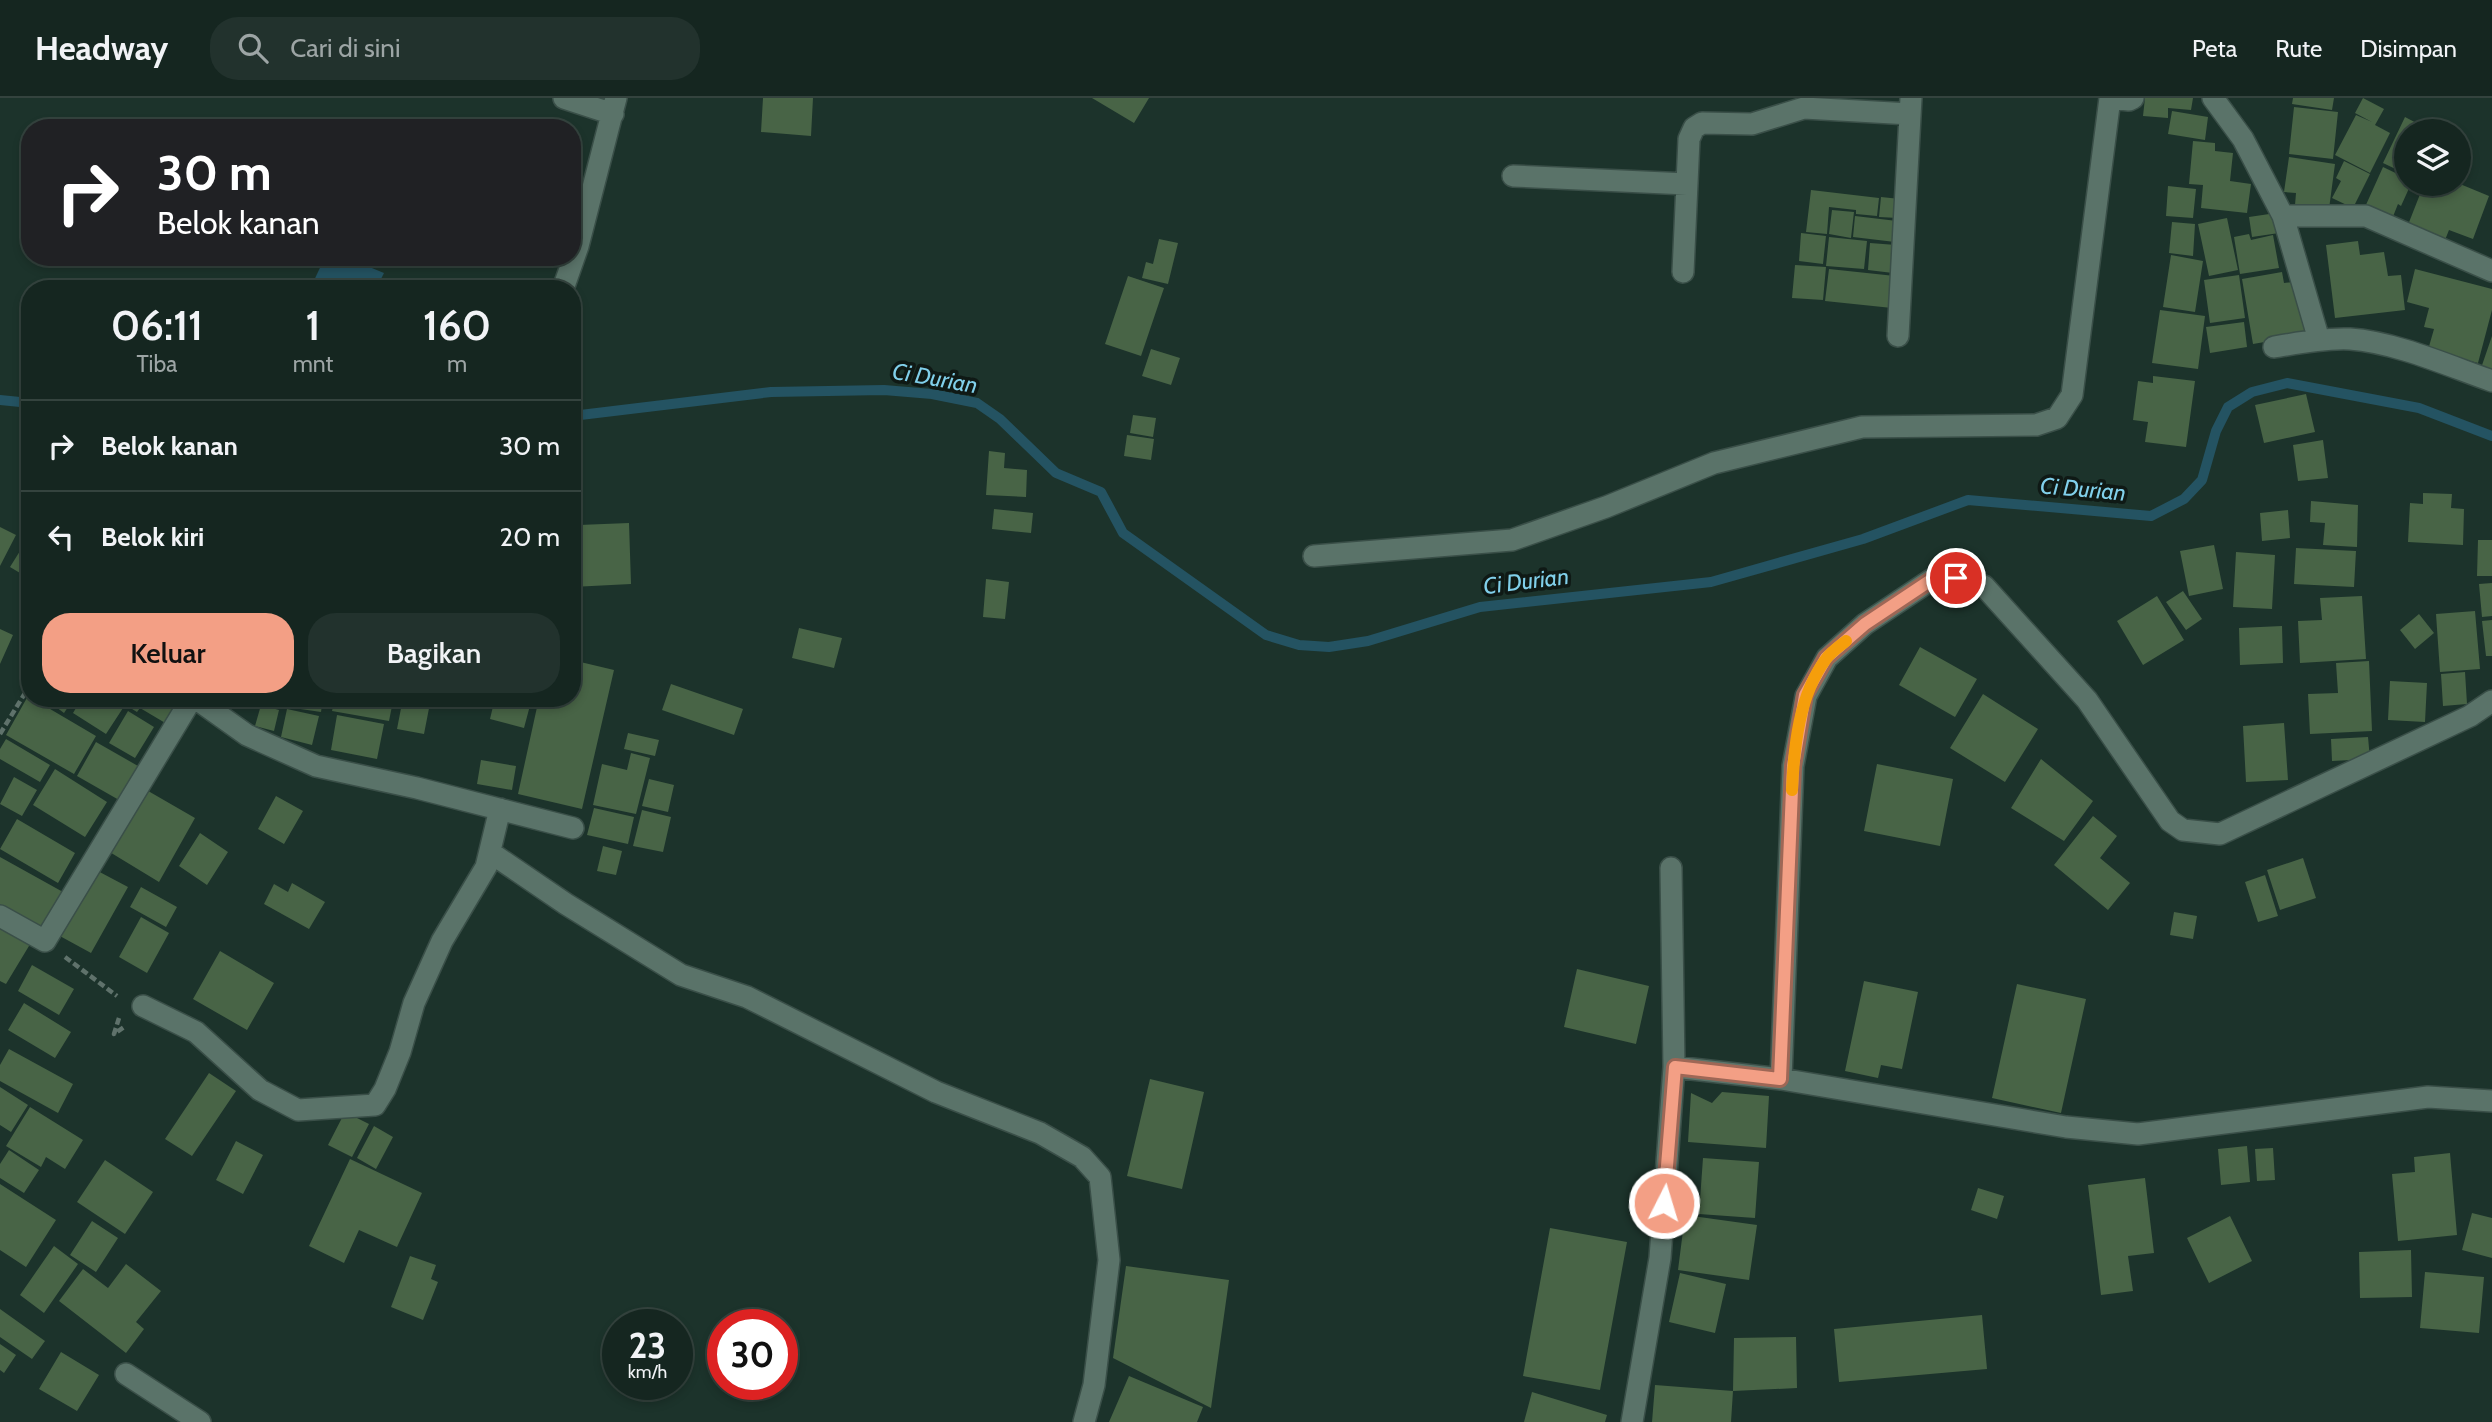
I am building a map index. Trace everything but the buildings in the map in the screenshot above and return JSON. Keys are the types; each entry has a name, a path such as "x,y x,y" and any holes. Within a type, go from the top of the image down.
{"street":[{"path":"564,98 614,106 581,234"},
{"path":"1314,556 1512,540 1606,507 1714,463 1862,427 2036,425 2057,418 2072,395 2110,98 2133,98"},
{"path":"2213,98 2243,139 2283,216 2319,340"},
{"path":"1683,272 1689,139 1695,128 1703,123 1752,124 1804,108 1910,106 1898,337"},
{"path":"1513,176 1687,184"},
{"path":"2283,216 2366,216 2492,271"},
{"path":"2274,347 2319,340 2352,339 2391,348 2492,381"},
{"path":"1780,1079 1793,766 1805,695 1826,658 1865,624 1931,580 1956,578 1984,586 2087,700 2169,821 2183,830 2220,834 2470,716 2492,701"},
{"path":"0,916 45,941 188,707"},
{"path":"206,707 247,735 316,766 573,828"},
{"path":"130,1004 196,1032 260,1090 298,1110 375,1105 385,1089 400,1052 414,1003 431,966 491,853 500,809"},
{"path":"491,853 566,904 681,975 747,997 936,1092 1040,1133 1082,1157 1100,1177 1109,1260 1094,1385 1084,1422"},
{"path":"1632,1422 1660,1258 1675,1067 1671,868"},
{"path":"1675,1067 1780,1079 2066,1127 2138,1134 2428,1097 2492,1101"},
{"path":"126,1374 200,1422"}],"path":[{"path":"0,734 21,700"},
{"path":"45,941 130,1004 133,1019 114,1034 130,1004"}],"water":[{"path":"321,266 367,266 384,273 380,280 314,280"}],"waterway":[{"name":"Ci Durian","path":"581,415 771,392 884,390 932,394 977,403 1000,419 1056,473 1101,492 1123,533 1266,635 1299,645 1329,647 1368,641 1480,607 1711,582 1863,539 1968,500 2151,516 2184,499 2202,480 2216,431 2228,407 2252,392 2287,383 2419,408 2492,436"},
{"name":"Ci Durian","path":"0,400 21,402"}],"slow traffic":[{"path":"1792,790 1793,766 1805,695 1826,658 1846,641"}],"route":[{"path":"1664,1203 1675,1067 1780,1079 1793,766 1805,695 1826,658 1865,624 1931,580 1956,578"}]}
